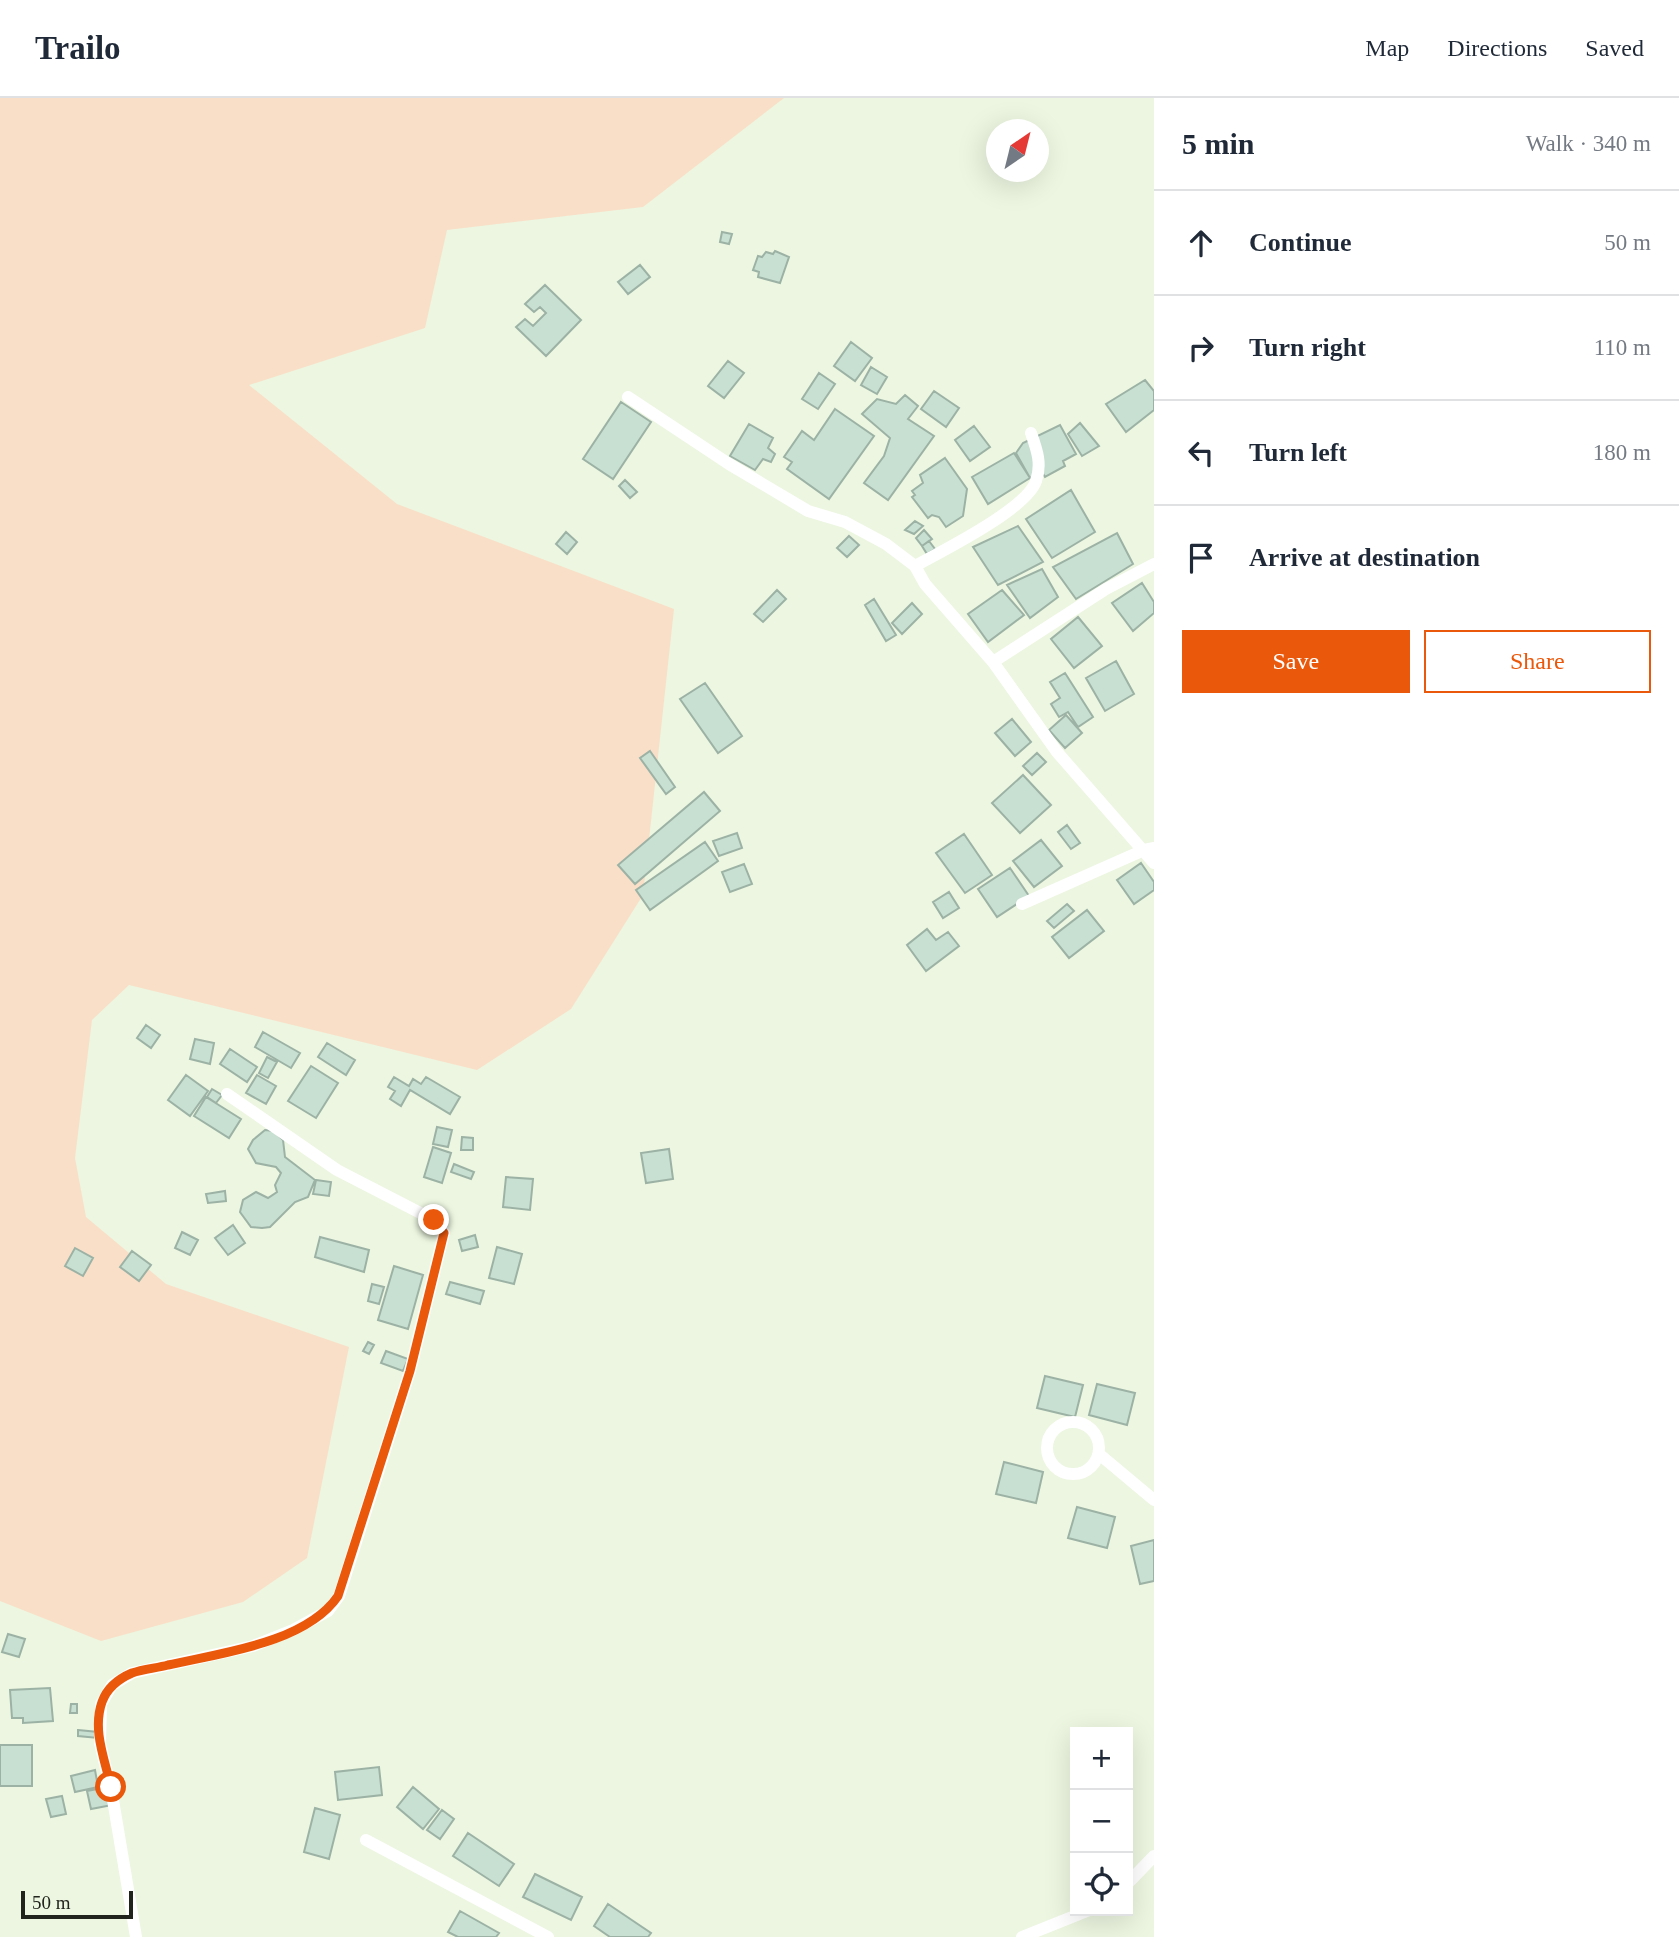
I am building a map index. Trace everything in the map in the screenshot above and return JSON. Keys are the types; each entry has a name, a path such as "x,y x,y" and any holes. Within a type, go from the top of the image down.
{"street":[{"path":"628,397 729,464 808,511 845,522 886,544 915,566 925,584 993,662 1056,752 1149,849 1154,863"},
{"path":"915,566 998,518 1028,493 1036,483 1040,459 1031,433"},
{"path":"993,662 1106,589 1154,564"},
{"path":"1022,904 1149,849"},
{"path":"136,1937 112,1794 101,1750 102,1704 112,1685 132,1673 253,1646 293,1630 328,1611 338,1596 398,1411 444,1233 434,1220 337,1170 227,1094"},
{"path":"1099,1454 1092,1466 1080,1473 1067,1474 1055,1467 1047,1455 1047,1441 1054,1429 1065,1422 1079,1422 1091,1429 1098,1440 1099,1454 1154,1500"},
{"path":"366,1840 548,1937"},
{"path":"1133,1878 1154,1856"},
{"path":"1022,1937 1074,1916"}],"shaded area":[{"path":"0,98 784,98 643,207 447,230 425,328 249,385 397,504 674,609 643,895 571,1009 477,1070 129,985 92,1020 75,1158 86,1217 166,1284 349,1347 307,1558 243,1602 101,1641 0,1601"}],"building":[{"path":"722,232 732,234 729,244 720,242"},
{"path":"775,251 789,257 780,283 758,277 759,272 753,270 758,256 762,257 766,252 773,254"},
{"path":"640,265 650,277 628,294 618,282"},
{"path":"545,285 581,320 546,356 516,327 525,319 533,326 546,313 540,307 534,312 525,304"},
{"path":"851,342 872,358 855,381 834,366"},
{"path":"728,361 744,373 724,398 708,386"},
{"path":"871,367 887,377 877,394 861,385"},
{"path":"819,373 835,384 818,409 802,399"},
{"path":"1145,380 1154,391 1154,410 1126,432 1106,404"},
{"path":"934,391 959,408 946,427 921,409"},
{"path":"905,395 918,406 908,419 934,436 888,500 864,483 884,456 890,438 862,414 877,399 896,404"},
{"path":"621,402 651,422 613,479 583,459"},
{"path":"835,409 874,436 829,499 787,469 792,462 784,457 802,431 814,440"},
{"path":"1080,423 1099,446 1082,456 1068,434"},
{"path":"749,424 773,438 768,448 775,454 771,462 763,459 755,470 730,456"},
{"path":"1060,425 1076,454 1063,461 1065,466 1045,477 1042,472 1030,478 1016,453 1023,443"},
{"path":"974,426 990,447 970,461 955,440"},
{"path":"1014,453 1030,478 988,504 972,477"},
{"path":"945,458 967,489 963,516 946,527 939,517 932,515 928,518 912,497 915,495 912,491 923,483 920,475"},
{"path":"625,480 637,492 630,498 619,486"},
{"path":"1071,490 1095,532 1052,558 1026,519"},
{"path":"915,521 923,526 914,534 905,530"},
{"path":"1018,526 1043,562 998,585 973,547"},
{"path":"924,530 932,539 922,546 916,538"},
{"path":"566,532 577,542 567,554 556,544"},
{"path":"1117,533 1133,564 1076,599 1053,567"},
{"path":"849,536 859,545 847,557 837,548"},
{"path":"929,541 935,549 927,554 922,546"},
{"path":"1042,569 1058,597 1030,618 1007,585"},
{"path":"1142,583 1154,602 1154,613 1133,631 1112,603"},
{"path":"777,590 786,599 763,622 754,614"},
{"path":"1002,590 1024,615 988,642 968,614"},
{"path":"874,599 896,635 886,641 865,605"},
{"path":"912,603 922,614 902,634 892,623"},
{"path":"1078,617 1102,646 1074,668 1051,639"},
{"path":"1116,661 1134,694 1105,711 1086,678"},
{"path":"1065,673 1093,717 1078,727 1068,712 1059,717 1051,704 1060,698 1050,682"},
{"path":"705,683 742,736 718,753 680,699"},
{"path":"1066,715 1082,733 1065,748 1049,730"},
{"path":"1012,719 1031,742 1015,756 995,733"},
{"path":"650,751 675,787 666,794 640,758"},
{"path":"1037,753 1046,762 1032,775 1023,766"},
{"path":"1023,775 1051,805 1020,833 992,803"},
{"path":"704,792 720,811 635,884 618,865"},
{"path":"1067,825 1080,843 1071,849 1058,832"},
{"path":"737,833 742,848 719,856 713,841"},
{"path":"964,834 992,875 965,893 936,853"},
{"path":"1041,840 1062,866 1034,887 1013,861"},
{"path":"705,842 718,861 650,910 636,890"},
{"path":"1141,863 1154,882 1154,890 1134,904 1117,880"},
{"path":"744,864 752,884 730,892 722,872"},
{"path":"1010,868 1029,896 997,917 978,889"},
{"path":"949,892 959,908 943,918 933,902"},
{"path":"1067,904 1074,911 1054,928 1047,921"},
{"path":"1087,910 1104,931 1069,958 1052,937"},
{"path":"927,929 936,940 948,932 959,946 926,971 907,945"},
{"path":"146,1025 160,1035 151,1048 137,1038"},
{"path":"263,1032 300,1053 291,1068 255,1047"},
{"path":"195,1039 214,1043 210,1064 190,1059"},
{"path":"327,1043 355,1060 346,1075 318,1057"},
{"path":"230,1049 257,1067 247,1082 220,1064"},
{"path":"267,1057 277,1062 268,1078 259,1073"},
{"path":"311,1066 338,1083 316,1118 288,1101"},
{"path":"186,1075 208,1091 190,1116 168,1100"},
{"path":"257,1075 276,1086 266,1104 246,1093"},
{"path":"394,1077 409,1086 413,1079 421,1084 426,1077 460,1097 450,1114 410,1090 401,1106 390,1099 395,1091 388,1087"},
{"path":"212,1089 222,1095 216,1103 207,1097"},
{"path":"206,1097 241,1119 229,1138 194,1116"},
{"path":"437,1127 452,1130 448,1147 433,1144"},
{"path":"265,1130 274,1131 283,1140 285,1157 315,1180 308,1197 295,1202 270,1227 262,1228 251,1227 240,1212 243,1200 256,1192 268,1198 277,1192 275,1185 281,1173 276,1167 256,1163 248,1149 253,1140"},
{"path":"462,1137 473,1138 473,1150 461,1150"},
{"path":"433,1147 451,1153 442,1183 424,1177"},
{"path":"669,1149 673,1179 646,1183 641,1153"},
{"path":"454,1164 474,1172 471,1179 451,1172"},
{"path":"506,1177 533,1179 530,1210 503,1207"},
{"path":"316,1180 331,1182 329,1196 313,1194"},
{"path":"225,1191 226,1201 208,1203 206,1194"},
{"path":"233,1225 245,1243 228,1255 215,1238"},
{"path":"182,1232 198,1240 190,1255 175,1248"},
{"path":"475,1235 478,1247 462,1251 459,1240"},
{"path":"320,1237 369,1250 364,1272 315,1257"},
{"path":"497,1247 522,1254 514,1284 489,1278"},
{"path":"75,1248 93,1258 83,1276 65,1266"},
{"path":"132,1251 151,1265 139,1281 120,1267"},
{"path":"394,1266 423,1275 408,1329 378,1320"},
{"path":"450,1282 484,1291 480,1304 446,1294"},
{"path":"372,1284 384,1287 379,1304 368,1301"},
{"path":"368,1342 374,1345 369,1354 363,1351"},
{"path":"386,1351 408,1359 403,1371 381,1363"},
{"path":"1045,1376 1083,1385 1075,1417 1037,1408"},
{"path":"1097,1384 1135,1393 1127,1425 1089,1415"},
{"path":"1004,1462 1043,1472 1036,1503 996,1494"},
{"path":"1077,1507 1115,1517 1107,1548 1068,1538"},
{"path":"1154,1540 1154,1581 1140,1584 1131,1546"},
{"path":"8,1634 25,1639 19,1657 2,1652"},
{"path":"50,1688 53,1721 23,1723 23,1718 12,1718 10,1690"},
{"path":"71,1704 77,1704 77,1713 70,1713"},
{"path":"78,1730 98,1732 98,1738 78,1736"},
{"path":"0,1745 32,1745 32,1786 0,1786"},
{"path":"379,1767 382,1795 338,1800 335,1772"},
{"path":"95,1770 98,1787 75,1792 71,1776"},
{"path":"108,1787 112,1805 91,1809 87,1791"},
{"path":"413,1787 439,1809 423,1829 397,1807"},
{"path":"62,1796 66,1814 51,1817 46,1799"},
{"path":"315,1808 340,1815 329,1859 304,1852"},
{"path":"442,1810 454,1819 440,1839 427,1830"},
{"path":"468,1833 514,1864 499,1886 453,1856"},
{"path":"535,1874 582,1897 571,1920 523,1897"},
{"path":"608,1904 651,1933 648,1937 610,1937 594,1926"},
{"path":"460,1911 499,1933 496,1937 458,1937 448,1932"}],"route":[{"path":"111,1787 102,1757 100,1731 102,1704 112,1685 132,1673 253,1646 313,1621 328,1611 338,1596 410,1371 444,1233 434,1220"}]}
